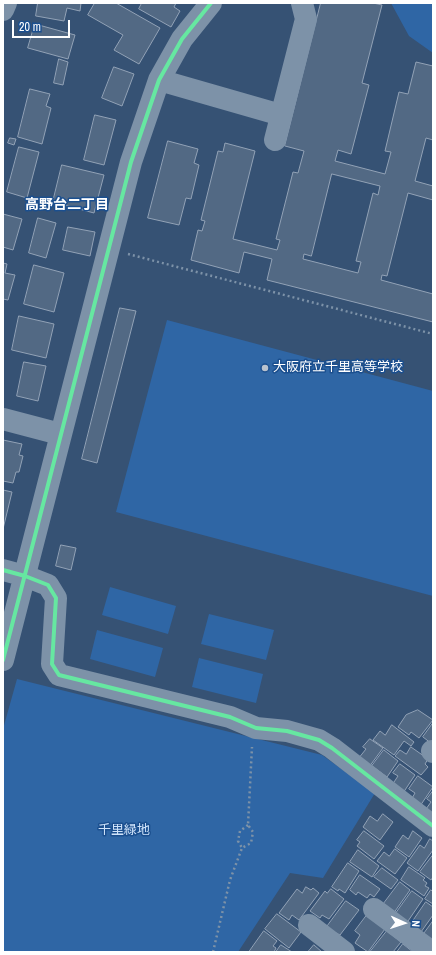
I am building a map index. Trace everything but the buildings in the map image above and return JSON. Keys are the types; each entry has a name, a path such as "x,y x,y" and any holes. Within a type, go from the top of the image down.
{"street":[{"path":"3,10 6,3"},
{"path":"3,660 131,162 159,80 182,39 211,3"},
{"path":"275,140 306,19 302,3"},
{"path":"159,80 281,115"},
{"path":"3,419 60,434"},
{"path":"3,570 25,576 48,585 56,598 52,664 59,675 230,717 256,728 287,731 319,740 332,748 433,826"},
{"path":"374,909 432,952"},
{"path":"309,925 345,945"}],"path":[{"path":"122,252 433,334"},
{"path":"213,952 230,880 242,848 251,843 253,832 248,825 252,743"},
{"path":"242,848 238,841 240,831 248,825"}],"green space":[{"path":"391,3 433,3 433,53 409,36"},
{"path":"167,320 433,391 433,596 116,512"},
{"path":"110,587 176,606 168,634 102,615"},
{"path":"209,614 274,630 266,660 201,644"},
{"path":"97,630 163,648 155,677 90,659"},
{"path":"199,658 263,674 256,703 192,687"},
{"name":"千里緑地","path":"17,679 322,755 375,793 323,878 290,873 238,952 3,952 3,729"}],"cycle path":[{"path":"3,660 131,162 159,80 182,39 211,3"},
{"path":"3,570 25,576 48,585 56,598 52,664 59,675 230,717 256,728 287,731 319,740 332,748 433,826"}],"place":[{"name":"大阪府立千里高等学校","path":"265,368"}],"district":[{"name":"高野台二丁目","path":"67,205"}]}
